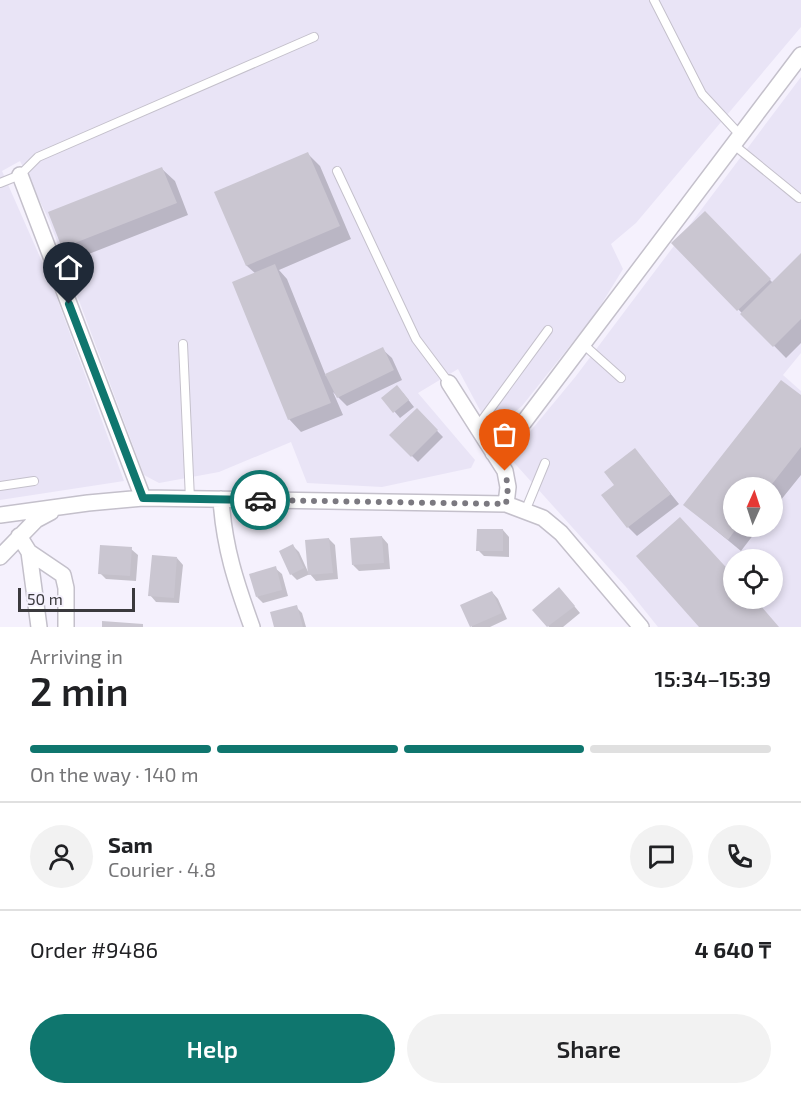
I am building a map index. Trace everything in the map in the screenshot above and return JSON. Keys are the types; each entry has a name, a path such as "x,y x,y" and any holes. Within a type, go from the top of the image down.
{"street":[{"path":"493,453 524,422 801,55"},
{"path":"20,175 143,498"},
{"path":"449,383 505,471 508,487 506,504"},
{"path":"0,515 143,498 506,504 526,509 543,518 561,533 641,627"},
{"path":"221,499 224,537 229,562 252,627"},
{"path":"0,557 36,520 59,507"},
{"path":"19,536 29,552 63,575 66,588 66,627"},
{"path":"29,552 39,627"}],"lane":[{"path":"654,0 702,94 737,140 799,198"},
{"path":"0,183 20,175 38,157 314,37"},
{"path":"337,171 416,339 449,383"},
{"path":"477,427 548,330"},
{"path":"183,344 190,499"},
{"path":"583,344 621,378"},
{"path":"526,509 545,463"},
{"path":"0,486 34,481"}],"shaded area":[{"path":"0,0 801,0 801,27 636,223 611,244 623,269 596,313 522,406 502,422 482,414 458,369 418,393 475,460 471,468 382,487 307,483 291,442 219,472 159,483 144,475 49,220 20,161 2,171 51,282 124,481 0,500"},
{"path":"801,77 801,353 783,375 801,391 801,627 658,627 626,587 509,457 576,376"}],"building":[{"path":"308,152 340,226 246,266 214,192"},
{"path":"162,167 177,203 62,248 48,212"},
{"path":"705,211 771,279 737,311 671,243"},
{"path":"801,253 801,319 773,347 740,314"},
{"path":"275,264 331,403 288,420 232,282"},
{"path":"383,347 394,370 337,398 325,374"},
{"path":"781,380 801,395 801,447 778,477 723,477 723,536 683,505"},
{"path":"397,385 409,400 393,413 381,398"},
{"path":"417,408 438,430 411,457 389,435"},
{"path":"635,448 671,494 627,528 601,495 614,485 604,472"},
{"path":"680,517 723,564 723,609 763,609 779,627 699,627 636,556"},
{"path":"477,529 503,529 503,551 476,551"},
{"path":"382,536 384,563 352,565 350,538"},
{"path":"329,538 333,573 308,575 305,540"},
{"path":"293,544 304,568 290,575 279,551"},
{"path":"100,545 132,547 130,576 98,574"},
{"path":"152,555 177,557 174,598 148,596"},
{"path":"276,566 282,590 256,597 249,574"},
{"path":"559,587 575,606 547,627 532,610"},
{"path":"492,591 502,613 470,627 460,605"},
{"path":"297,605 303,627 274,627 270,612"},
{"path":"102,621 143,624 143,627 102,627"}],"way so far":[{"path":"260,500 506,504 508,487 505,471"}],"route":[{"path":"69,304 143,498 260,500"}]}
